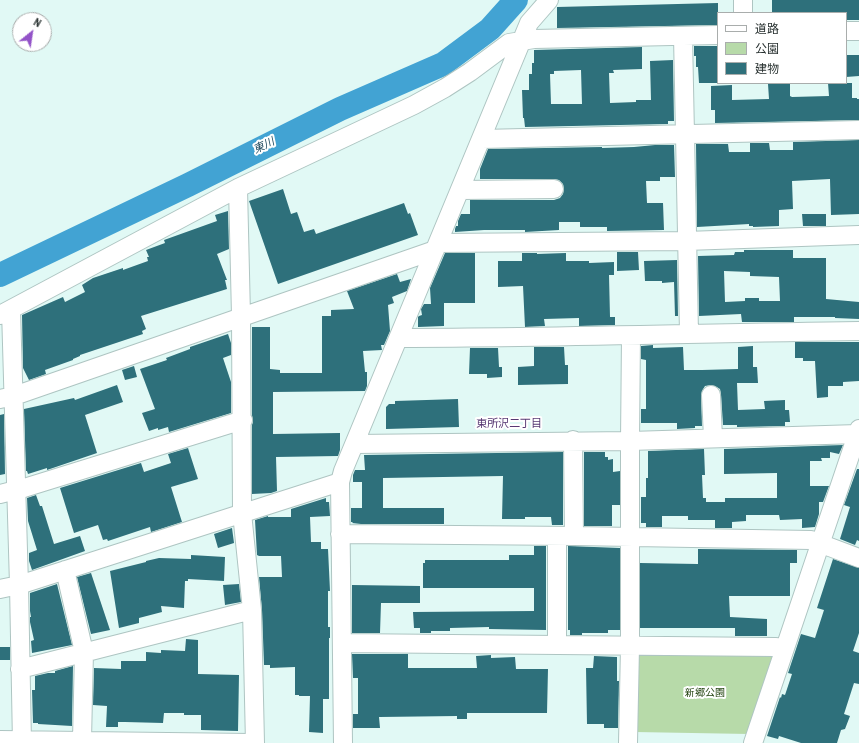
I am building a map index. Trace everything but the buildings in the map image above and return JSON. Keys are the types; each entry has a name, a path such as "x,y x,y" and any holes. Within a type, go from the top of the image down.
{"street":[{"path":"343,743 340,482 529,23 549,0"},
{"path":"743,0 743,12"},
{"path":"847,31 859,31"},
{"path":"22,741 19,585 8,492 5,312 238,188 414,105 470,72 509,43 534,39 717,35"},
{"path":"683,36 689,333"},
{"path":"482,139 859,130"},
{"path":"238,188 243,420 242,513 252,610 255,743"},
{"path":"460,190 554,188"},
{"path":"7,398 436,247 859,235"},
{"path":"399,338 631,336 689,333 859,331"},
{"path":"628,743 631,538 631,336"},
{"path":"711,395 713,438"},
{"path":"8,492 243,420"},
{"path":"355,444 573,440 630,441 858,432 854,461 820,543 753,743"},
{"path":"557,645 573,440"},
{"path":"0,589 19,585 340,482"},
{"path":"340,534 811,540 859,558"},
{"path":"65,570 84,652 82,740"},
{"path":"20,669 252,610"},
{"path":"342,643 784,648"},
{"path":"0,740 251,743"}],"green space":[{"name":"新郷公園","path":"636,652 771,652 775,656 749,734 635,732"}],"waterway":[{"name":"東川","path":"0,275 188,185 340,109 443,64 490,29 516,0"}],"district":[{"name":"東所沢二丁目","path":"509,424"}]}
